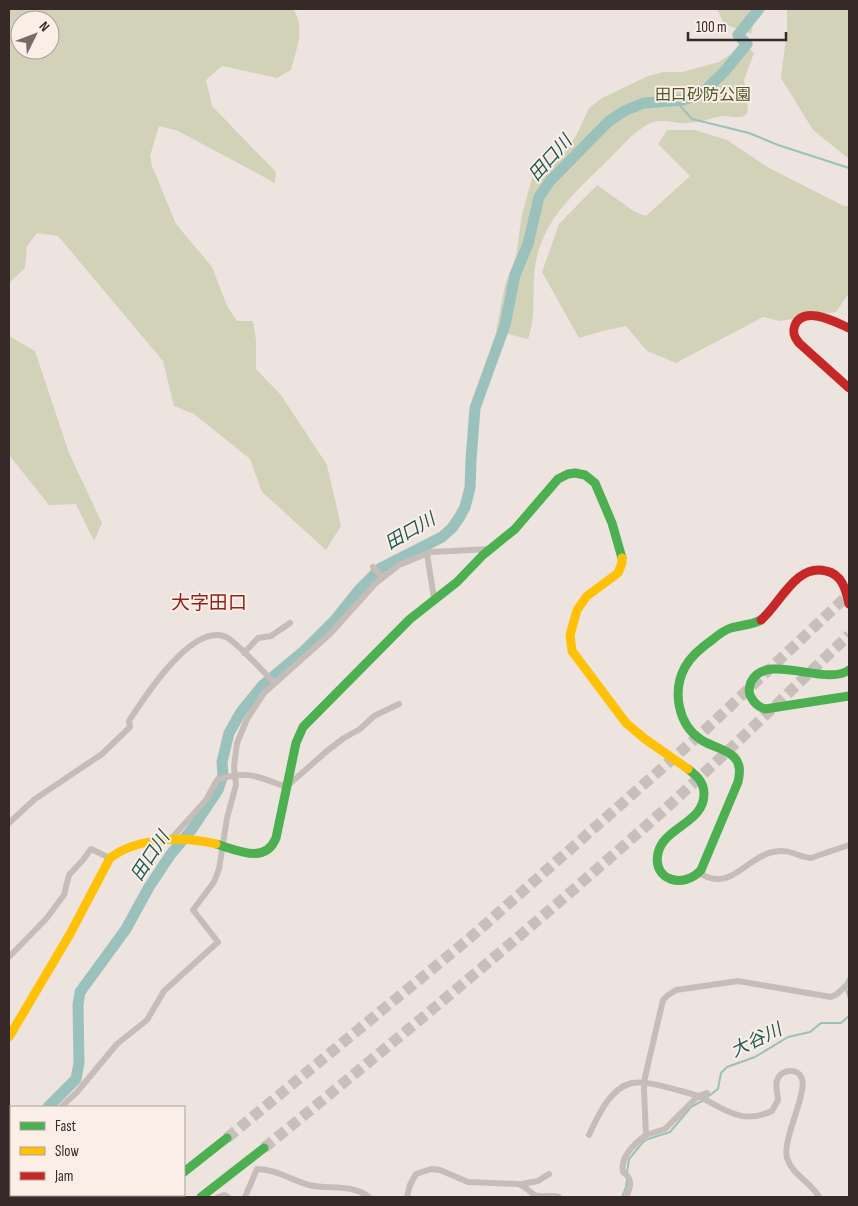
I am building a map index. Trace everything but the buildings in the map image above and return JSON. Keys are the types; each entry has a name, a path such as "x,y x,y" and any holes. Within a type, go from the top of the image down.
{"main road":[{"path":"849,328 809,315 799,318 794,332 794,336 801,346 849,388"},
{"path":"9,1037 70,934 110,858 128,847 146,842 174,840 196,840 259,854 271,848 276,838 296,743 303,728 404,625 434,598 457,582 490,549 523,521 561,477 568,474 580,474 588,477 594,483 621,548 622,562 614,578 594,590 582,603 572,627 570,645 577,659 626,723 638,734 700,779 704,792 700,810 664,841 659,849 658,859 662,872 671,880 686,881 699,873 706,861 740,777 738,761 730,753 702,740 684,723 679,711 678,699 680,682 685,667 693,656 718,635 729,629 760,620 800,576 809,570 822,570 838,577 844,584 849,604"},
{"path":"849,670 835,675 776,670 763,671 753,677 749,688 752,700 765,709 849,696"},
{"path":"185,1171 228,1138"},
{"path":"201,1197 261,1150"}],"street":[{"path":"62,1106 77,1092 117,1044 147,1020 164,990 217,943 216,938 193,910 214,882 219,869 227,818 236,785 232,776 239,734 258,700 274,682 330,634 382,577 399,565 431,552 490,549"},
{"path":"427,554 434,598"},
{"path":"374,568 382,577"},
{"path":"244,653 258,638 271,636 290,624"},
{"path":"9,823 35,799 91,762 130,727 129,721 165,670 197,641 214,636 226,637 274,682"},
{"path":"174,840 201,806 218,779 240,774 252,775 286,787 344,738 356,732 374,716 399,704"},
{"path":"699,873 719,879 729,876 765,854 775,851 794,852 804,858 811,858 849,845"},
{"path":"9,957 58,903 64,895 69,875 91,848 110,858"},
{"path":"646,1135 646,1070 663,1000 668,994 676,990 738,981 832,997 849,983"},
{"path":"589,1135 599,1113 617,1092 634,1083 657,1084 698,1096 738,1116 749,1118 772,1111 778,1100 777,1079 782,1073 794,1071 803,1080 798,1109 786,1149 786,1156 794,1170 813,1188 819,1197"},
{"path":"626,1197 630,1187 630,1180 623,1172 623,1165 628,1153 646,1135 666,1129 698,1096 707,1093"},
{"path":"245,1197 257,1169 271,1170 308,1184 350,1188 369,1197"},
{"path":"407,1197 410,1185 416,1174 431,1170 440,1170 468,1182 518,1184 538,1181 549,1174"},
{"path":"518,1184 524,1186 537,1196 555,1195 559,1197"},
{"path":"218,1197 224,1195 228,1197"}],"green space":[{"path":"9,9 293,9 299,24 299,39 291,70 277,78 222,66 206,80 212,106 276,172 275,183 178,131 159,126 150,156 152,166 176,224 212,267 227,306 237,321 253,321 256,340 256,369 281,395 327,465 341,526 326,550 262,492 250,459 194,414 174,406 163,361 58,236 37,233 27,246 25,268 9,283"},
{"path":"717,9 756,9 751,34 724,24"},
{"path":"787,9 849,9 849,159 813,130 781,78 787,30"},
{"name":"田口砂防公園","path":"741,42 754,53 744,80 748,109 746,115 738,117 724,116 692,123 657,121 635,133 576,191 548,228 535,267 533,318 528,339 496,331 505,285 516,256 522,214 532,178 542,168 554,163 563,155 577,134 589,108 602,98 648,76 663,72 682,72 719,62 731,54"},
{"path":"667,130 695,130 727,140 769,168 844,206 849,206 849,293 836,312 780,321 763,317 676,363 647,351 626,326 579,338 542,272 559,224 597,185 635,212 646,216 690,176 658,144"},
{"path":"9,336 35,351 69,453 102,523 94,541 76,504 49,505 9,455"}],"waterway":[{"name":"田口川","path":"49,1106 76,1079 79,1063 78,1005 80,992 126,929 149,887 171,854 192,829 218,790 223,775 222,762 229,733 241,712 262,686 305,650 335,620 359,590 381,568 442,537 452,528 465,507 470,488 475,408 505,325 515,275 528,244 539,197 550,181 608,122 624,111 644,103 683,100 701,94 724,72 747,44 738,35 759,9"},
{"path":"676,101 692,119 749,133 778,145 849,168"},
{"name":"大谷川","path":"846,983 849,977"},
{"name":"大谷川","path":"846,988 849,999"},
{"name":"大谷川","path":"706,1098 718,1089 721,1073 727,1067 755,1057 788,1037 810,1032 821,1023 841,1023 849,1016"},
{"name":"大谷川","path":"627,1172 629,1159 643,1142 670,1132 691,1107 702,1101"},
{"name":"大谷川","path":"622,1197 627,1180"}],"tunnel":[{"path":"227,1138 471,937 704,731 849,594"},
{"path":"264,1148 566,896 711,767 849,635"}],"traffic: fast":[{"path":"216,844 250,853 265,851 271,846 276,838 296,743 303,727 410,619 457,582 483,555 515,529 558,479 575,473 585,475 595,483 612,523 622,558"},
{"path":"688,769 703,786 702,804 698,812 662,844 658,853 657,863 664,876 678,880 694,876 701,870 738,782 739,772 739,766 734,757 700,739 687,725 679,706 678,696 681,676 687,663 694,655 721,633 731,628 761,620"},
{"path":"849,670 839,674 826,675 769,669 758,673 751,682 749,690 754,701 765,709 849,696"},
{"path":"185,1171 227,1138"},
{"path":"201,1197 264,1148"}],"traffic: slow":[{"path":"622,558 618,573 587,596 577,610 570,635 572,651 626,723 645,739 688,769"},
{"path":"9,1037 70,934 110,858 134,846 162,840 190,840 216,844"}],"traffic: jam":[{"path":"849,328 828,319 812,316 805,316 799,319 794,328 795,337 799,343 849,388"},
{"path":"761,620 789,586 806,573 815,570 826,571 836,575 845,588 849,604"}],"district":[{"name":"大字田口","path":"209,602"}]}
